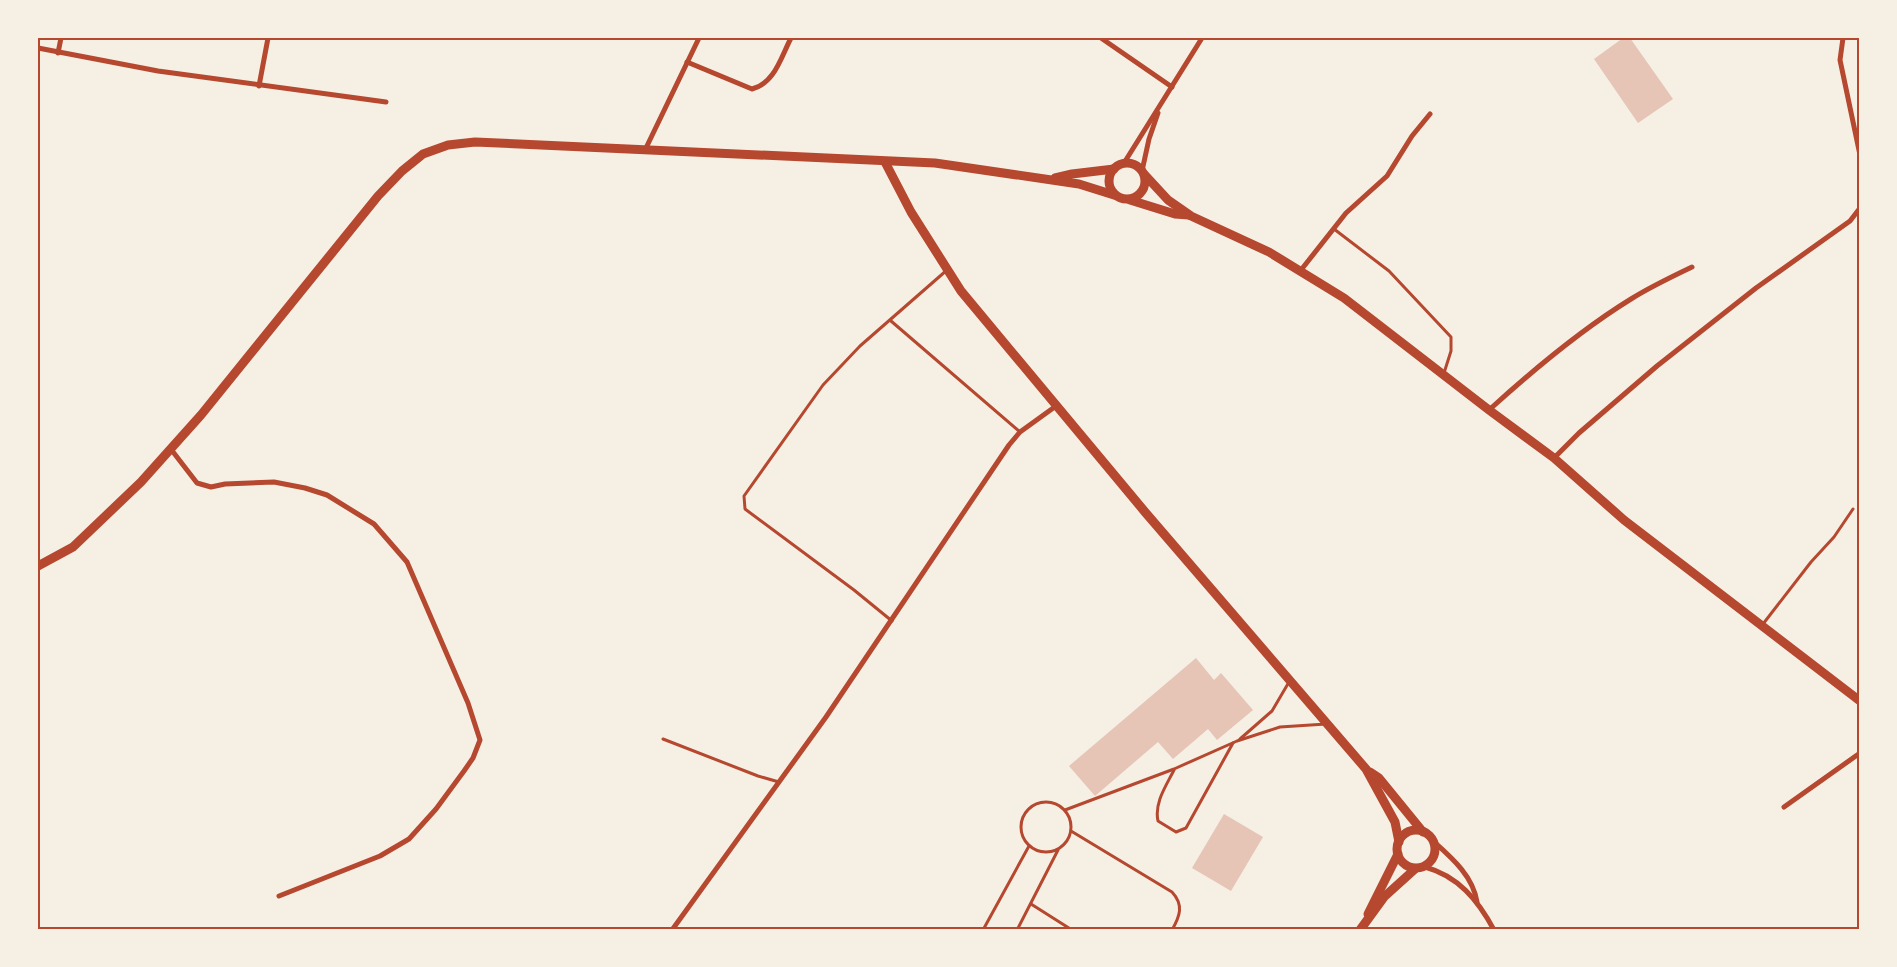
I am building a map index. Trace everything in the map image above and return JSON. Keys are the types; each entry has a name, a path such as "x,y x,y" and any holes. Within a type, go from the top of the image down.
{"street":[{"path":"58,53 61,38"},
{"path":"259,86 268,38"},
{"path":"645,150 699,38"},
{"path":"687,62 752,89 762,87 772,77 791,38"},
{"path":"1102,38 1172,88"},
{"path":"1052,179 1072,174 1114,169 1124,164 1202,38"},
{"path":"1842,38 1840,60 1860,155"},
{"path":"38,48 58,53 259,86 386,102"},
{"path":"1130,200 1143,190 1143,173 1149,139 1160,108"},
{"path":"1301,270 1346,213 1387,176 1412,136 1430,114"},
{"path":"38,566 73,547 141,482 207,407 378,196 423,154 448,145 475,142 935,163 1052,179 1096,188 1114,194"},
{"path":"885,162 911,212 961,291 1056,406 1366,769 1395,822 1399,842 1398,854 1362,926"},
{"path":"1124,164 1134,165 1168,200 1191,216 1261,248 1301,270 1344,298 1554,458 1624,520 1859,700"},
{"path":"1114,169 1109,179 1111,190 1119,198 1175,214 1191,216"},
{"path":"1554,458 1578,433 1657,366 1756,288 1850,221 1860,208"},
{"path":"1489,410 1534,369 1582,332 1631,298 1692,266"},
{"path":"672,930 780,782 892,621 1008,445 1020,432 1056,406"},
{"path":"170,448 197,484 211,487 224,484 274,482 305,488 327,494 374,524 407,562 468,703 480,740 473,758 458,779 436,809 409,839 380,856 279,896"},
{"path":"1784,807 1860,753"},
{"path":"1366,769 1379,778 1423,832 1464,872 1475,889 1477,902"},
{"path":"1399,842 1412,831 1423,832"},
{"path":"1425,867 1433,858 1434,841"},
{"path":"1398,854 1404,864 1415,869"},
{"path":"1362,926 1384,897 1415,869 1425,867 1442,872 1462,886 1477,902 1494,930"}],"lane":[{"path":"1334,229 1389,270 1451,337 1451,351 1443,374"},
{"path":"892,621 854,590 745,509 744,496 823,385 860,346 891,321 947,269"},
{"path":"891,321 1020,432"},
{"path":"1762,626 1811,562 1834,537 1853,509"},
{"path":"1174,769 1159,800 1156,813 1158,821 1176,832 1186,828 1235,742 1272,711 1290,680"},
{"path":"1065,810 1174,769 1235,742 1280,727 1327,724"},
{"path":"663,739 758,776 780,782"},
{"path":"1018,930 1058,849 1066,842 1071,831 1070,820 1065,810 1057,804 1046,802 1036,804 1028,809 1022,818 1020,828 1023,838 1029,846 1038,851 1049,852 1058,849"},
{"path":"1071,831 1172,892 1176,897 1180,910 1180,916 1172,930"},
{"path":"983,930 1029,846"},
{"path":"1031,904 1072,930"}],"building":[{"path":"1623,38 1630,38 1673,99 1638,123 1594,59"},
{"path":"1196,658 1214,680 1221,673 1253,710 1217,740 1208,729 1173,759 1158,742 1095,796 1069,766"},
{"path":"1224,814 1263,837 1231,891 1192,868"}]}
